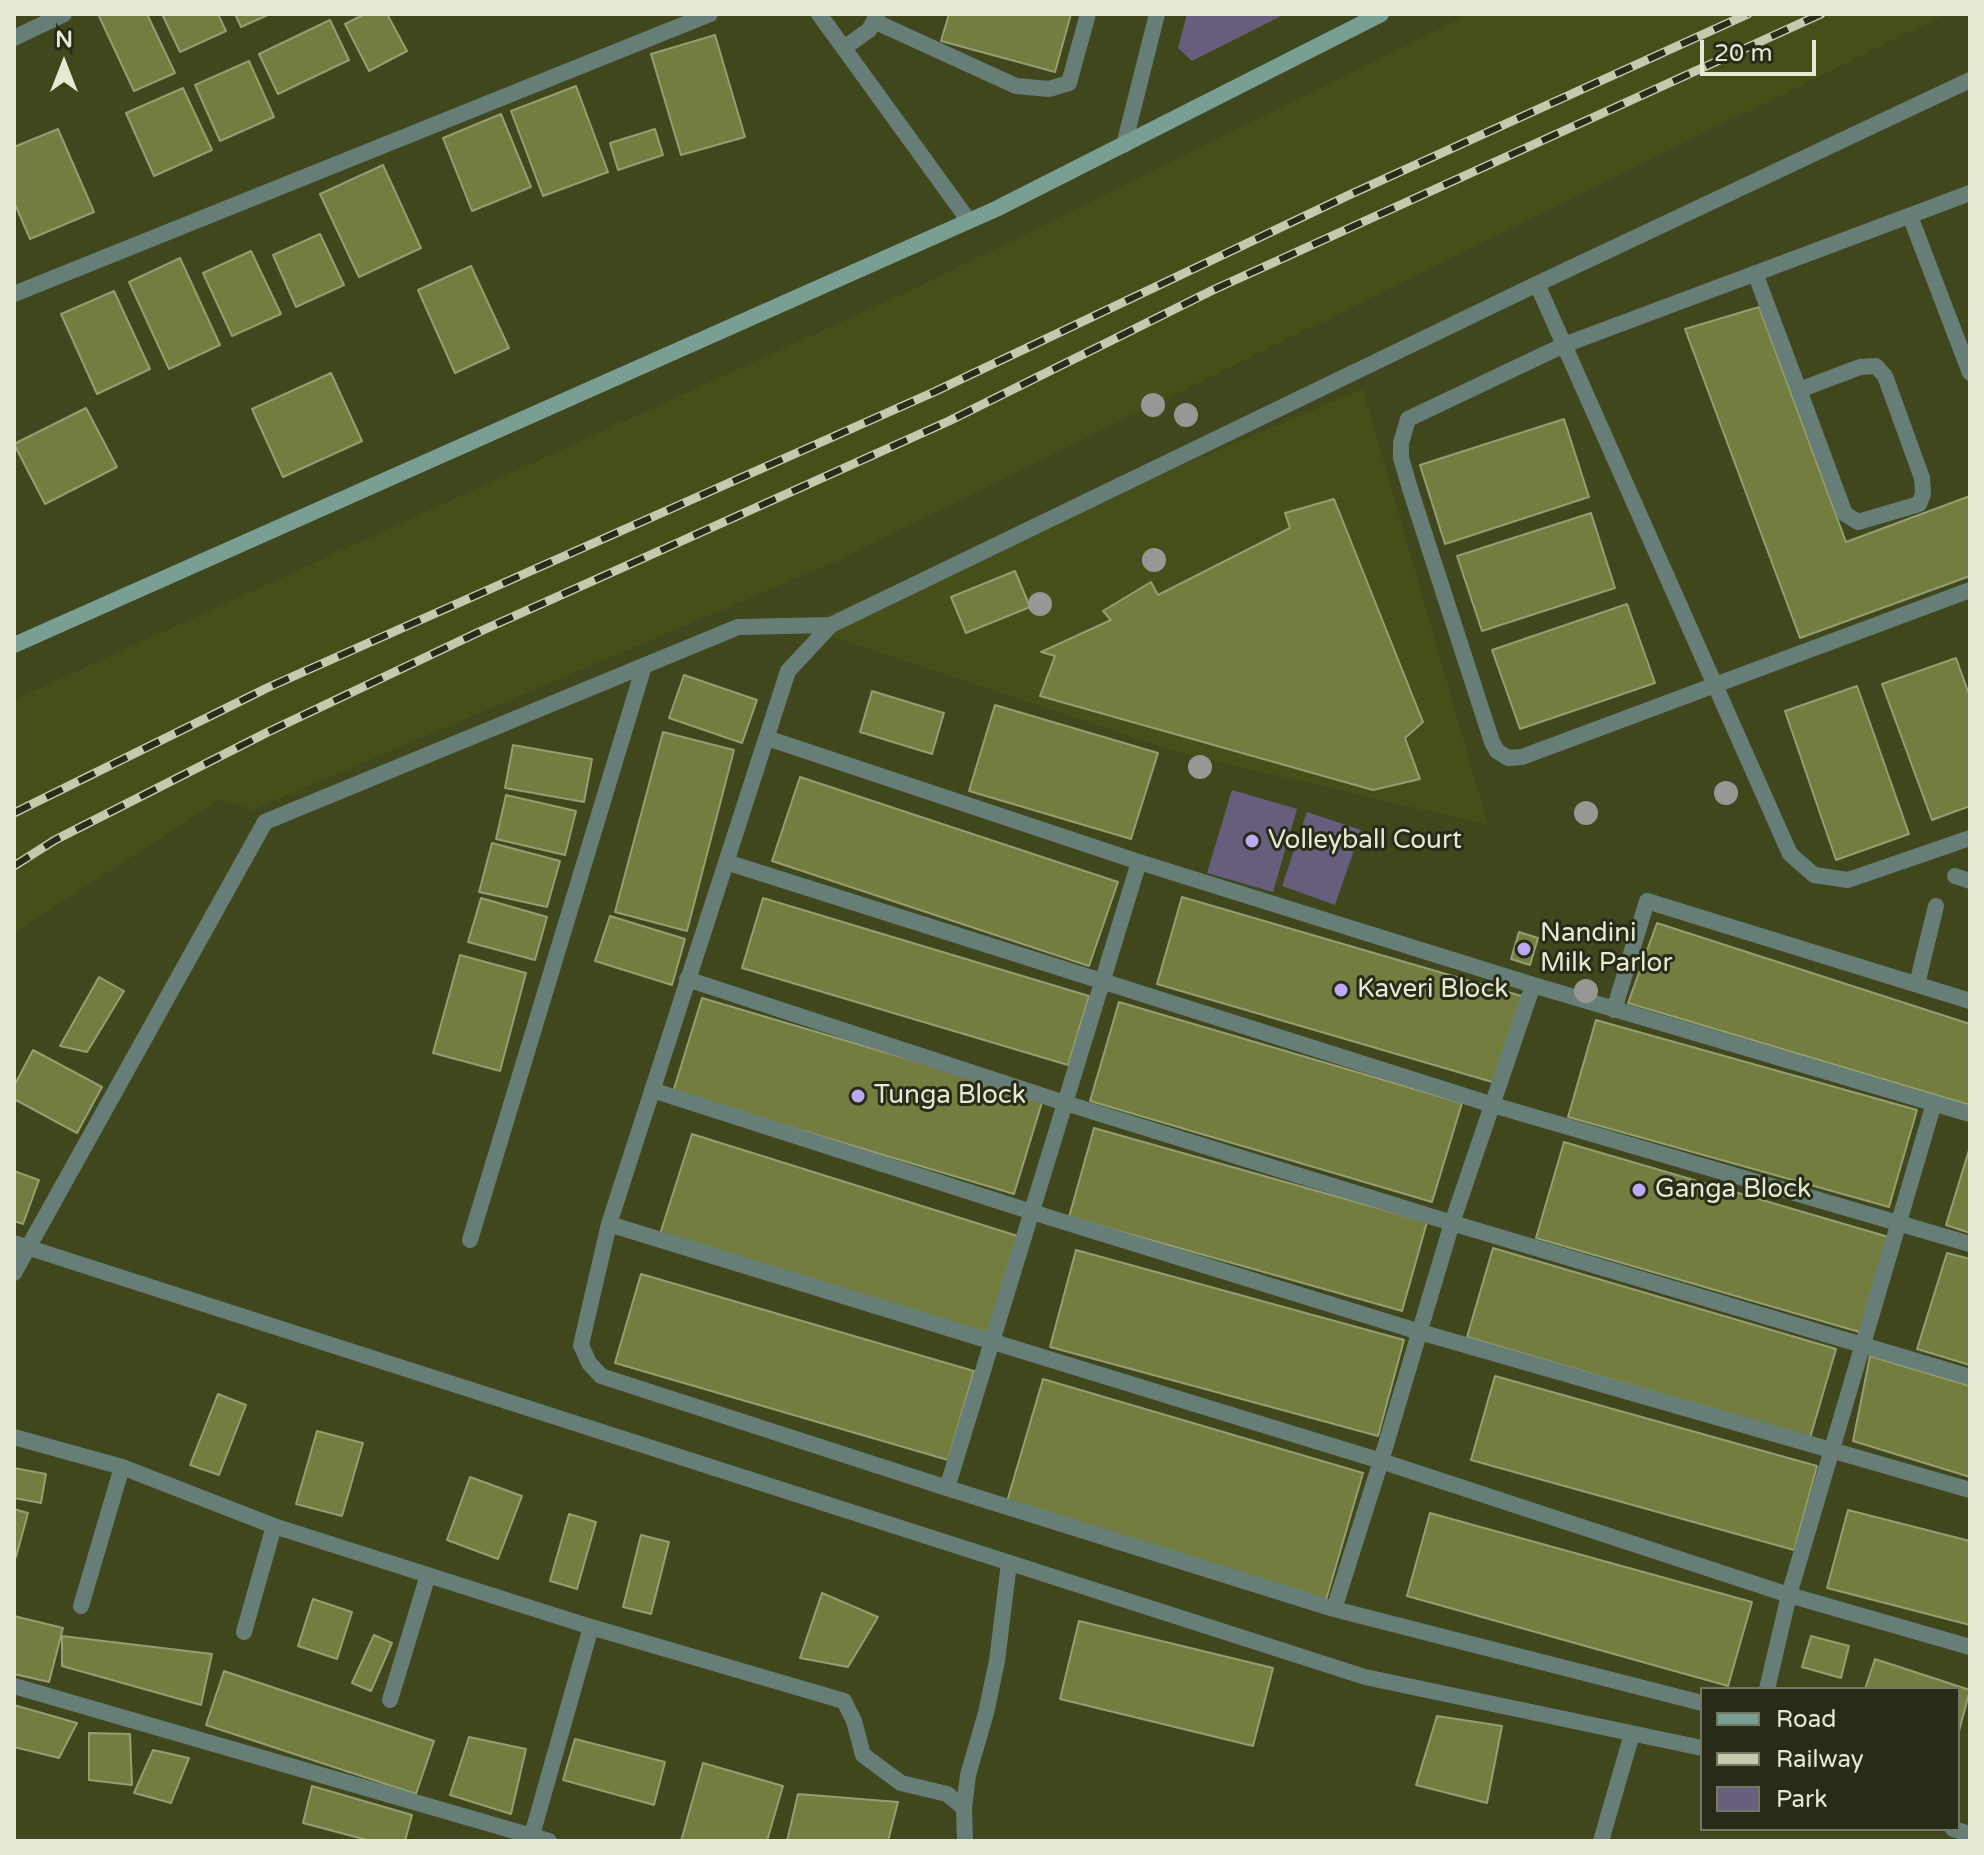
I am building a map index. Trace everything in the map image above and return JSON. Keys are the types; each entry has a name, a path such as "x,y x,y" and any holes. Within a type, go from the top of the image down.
{"street":[{"path":"14,38 64,14"},
{"path":"14,294 710,14"},
{"path":"819,14 969,221"},
{"path":"844,48 877,18 1016,86 1049,89 1069,83 1088,14"},
{"path":"1124,145 1157,14"},
{"path":"14,645 969,221 1381,14"},
{"path":"1700,1702 1334,1609 947,1488 601,1376 589,1363 581,1345 609,1224 788,671 831,625 1537,284 1970,80"},
{"path":"1970,193 1564,345 1408,419 1401,443 1401,458 1411,492 1492,742 1497,751 1508,758 1522,757 1970,590"},
{"path":"1910,216 1970,373"},
{"path":"1755,273 1845,514 1858,522 1919,504 1923,494 1922,478 1885,376 1876,366 1860,367 1799,390"},
{"path":"1537,284 1790,854 1814,875 1848,880 1970,838"},
{"path":"14,1273 20,1245 265,822 738,627 831,625"},
{"path":"470,1240 644,666"},
{"path":"767,738 1139,862 1614,1010 1970,1114"},
{"path":"726,862 1493,1105 1970,1244"},
{"path":"947,1488 1139,862"},
{"path":"1614,1010 1647,901 1970,1001"},
{"path":"1917,984 1936,906"},
{"path":"687,979 1065,1103 1452,1223 1970,1377"},
{"path":"1334,1609 1452,1223 1533,985"},
{"path":"652,1090 1420,1332 1970,1490"},
{"path":"1767,1687 1789,1595 1934,1103"},
{"path":"609,1224 1381,1461 1789,1595 1970,1647"},
{"path":"20,1245 1365,1677 1700,1748"},
{"path":"14,1437 122,1467 274,1526 591,1627 844,1701 854,1721 863,1755 901,1783 947,1794 964,1808"},
{"path":"81,1606 122,1467"},
{"path":"244,1632 274,1526"},
{"path":"965,1841 964,1808 968,1775 997,1661 1009,1563"},
{"path":"390,1700 428,1575"},
{"path":"532,1835 591,1627"},
{"path":"14,1686 549,1841"},
{"path":"1601,1841 1632,1734"}],"shaded area":[{"path":"1470,14 1946,14 839,560 252,810 221,799 14,933 14,700 918,287"},
{"path":"1363,389 1488,825 1185,754 800,626"}],"green space":[{"path":"1187,14 1285,14 1192,61 1178,48"},
{"name":"Volleyball Court","path":"1232,790 1297,809 1273,892 1207,873"},
{"path":"1307,812 1361,830 1335,905 1282,886"}],"building":[{"path":"98,14 147,14 175,73 134,91"},
{"path":"162,14 218,14 226,31 180,52"},
{"path":"235,14 270,14 241,27"},
{"path":"365,14 387,14 407,51 369,71 345,24"},
{"path":"949,14 1071,14 1055,72 941,41"},
{"path":"330,20 349,60 278,94 259,54"},
{"path":"715,35 745,137 681,155 651,54"},
{"path":"249,61 274,117 220,141 195,85"},
{"path":"576,86 608,172 543,196 511,111"},
{"path":"183,88 212,150 154,176 126,113"},
{"path":"501,114 531,187 472,211 443,138"},
{"path":"58,129 94,212 30,239 14,202 14,147"},
{"path":"655,129 663,155 618,170 610,143"},
{"path":"383,165 421,248 359,277 320,194"},
{"path":"320,234 344,285 296,307 273,255"},
{"path":"251,251 281,314 232,336 203,273"},
{"path":"180,258 220,345 169,369 129,282"},
{"path":"471,266 509,348 455,373 418,290"},
{"path":"114,291 150,369 97,394 61,314"},
{"path":"1759,307 1846,542 1970,496 1970,576 1800,638 1685,329"},
{"path":"331,373 362,441 283,477 252,409"},
{"path":"86,408 117,467 45,504 14,444"},
{"path":"1564,419 1589,497 1445,544 1420,465"},
{"path":"1334,499 1423,722 1405,738 1420,779 1373,790 1040,696 1055,656 1041,652 1111,620 1103,611 1151,582 1158,595 1290,528 1285,513"},
{"path":"1591,513 1615,588 1482,631 1457,556"},
{"path":"1015,571 1030,607 966,633 951,597"},
{"path":"1627,604 1655,683 1520,729 1492,650"},
{"path":"1956,658 1970,697 1970,806 1932,820 1882,684"},
{"path":"684,675 757,700 742,743 669,718"},
{"path":"1857,686 1909,834 1836,860 1785,711"},
{"path":"872,691 944,713 932,754 860,732"},
{"path":"995,705 1158,753 1131,839 969,791"},
{"path":"663,732 734,750 687,931 615,912"},
{"path":"513,745 592,759 584,802 505,788"},
{"path":"800,777 1118,882 1089,966 772,861"},
{"path":"506,795 576,811 565,855 496,839"},
{"path":"492,843 560,861 547,907 479,892"},
{"name":"Kaveri Block","path":"1182,897 1525,997 1499,1084 1157,984"},
{"path":"481,898 547,917 535,960 468,942"},
{"path":"763,898 1089,996 1068,1065 742,968"},
{"path":"610,916 685,939 672,985 595,961"},
{"path":"1657,923 1970,1024 1970,1105 1628,1003"},
{"name":"Nandini Milk Parlor","path":"1519,932 1538,938 1530,965 1511,959"},
{"path":"460,955 526,973 500,1071 433,1053"},
{"path":"99,977 124,991 87,1052 60,1046"},
{"name":"Tunga Block","path":"702,998 1043,1099 1014,1194 673,1092"},
{"path":"1119,1002 1462,1103 1432,1202 1090,1101"},
{"path":"1596,1020 1917,1110 1889,1207 1568,1117"},
{"path":"33,1050 102,1087 77,1133 14,1099 14,1086"},
{"path":"1094,1128 1427,1222 1402,1311 1069,1217"},
{"path":"692,1134 1021,1237 989,1336 660,1234"},
{"name":"Ganga Block","path":"1564,1142 1892,1238 1863,1333 1536,1238"},
{"path":"1970,1147 1970,1233 1946,1225"},
{"path":"14,1171 39,1180 23,1224 14,1221"},
{"path":"1493,1248 1836,1349 1810,1438 1467,1337"},
{"path":"1076,1250 1404,1340 1378,1436 1050,1347"},
{"path":"1947,1253 1970,1259 1970,1365 1917,1349"},
{"path":"641,1274 974,1371 948,1460 615,1363"},
{"path":"1870,1356 1970,1386 1970,1477 1853,1441"},
{"path":"1495,1376 1817,1466 1794,1550 1471,1460"},
{"path":"1043,1379 1363,1473 1326,1600 1006,1505"},
{"path":"218,1394 246,1405 219,1475 190,1465"},
{"path":"317,1431 363,1443 342,1516 296,1504"},
{"path":"14,1468 46,1474 41,1503 14,1498"},
{"path":"470,1477 522,1496 498,1559 447,1540"},
{"path":"14,1509 28,1513 16,1557 14,1556"},
{"path":"1848,1510 1970,1541 1970,1625 1827,1588"},
{"path":"1430,1513 1752,1602 1728,1686 1407,1596"},
{"path":"569,1514 596,1522 577,1589 550,1581"},
{"path":"641,1535 669,1542 651,1614 623,1607"},
{"path":"822,1593 878,1617 848,1667 800,1658"},
{"path":"313,1599 352,1612 337,1659 298,1646"},
{"path":"14,1616 63,1628 49,1682 14,1674"},
{"path":"1079,1621 1273,1668 1253,1746 1060,1699"},
{"path":"374,1635 392,1643 371,1691 352,1683"},
{"path":"62,1636 212,1654 201,1705 62,1666"},
{"path":"1811,1636 1849,1646 1841,1678 1802,1667"},
{"path":"1875,1659 1970,1690 1960,1727 1960,1687 1866,1687"},
{"path":"224,1671 434,1741 416,1794 206,1725"},
{"path":"14,1705 77,1723 59,1758 14,1747"},
{"path":"1437,1716 1502,1726 1487,1803 1416,1785"},
{"path":"89,1733 130,1734 132,1785 89,1780"},
{"path":"469,1737 526,1749 511,1814 450,1795"},
{"path":"575,1739 665,1762 654,1805 563,1780"},
{"path":"153,1750 189,1758 171,1803 134,1793"},
{"path":"703,1763 783,1786 767,1841 681,1841"},
{"path":"312,1786 412,1815 405,1841 371,1841 303,1823"},
{"path":"798,1794 898,1802 888,1841 787,1841"}],"railway":[{"path":"14,813 267,688 934,392 1349,195 1748,14"},
{"path":"14,866 55,840 268,732 481,631 949,421 1213,290 1821,14"}],"place":[{"name":"Volleyball Court","path":"1252,841"},
{"name":"Nandini Milk Parlor","path":"1524,949"},
{"name":"Kaveri Block","path":"1341,990"},
{"name":"Tunga Block","path":"858,1096"},
{"name":"Ganga Block","path":"1639,1190"}]}
